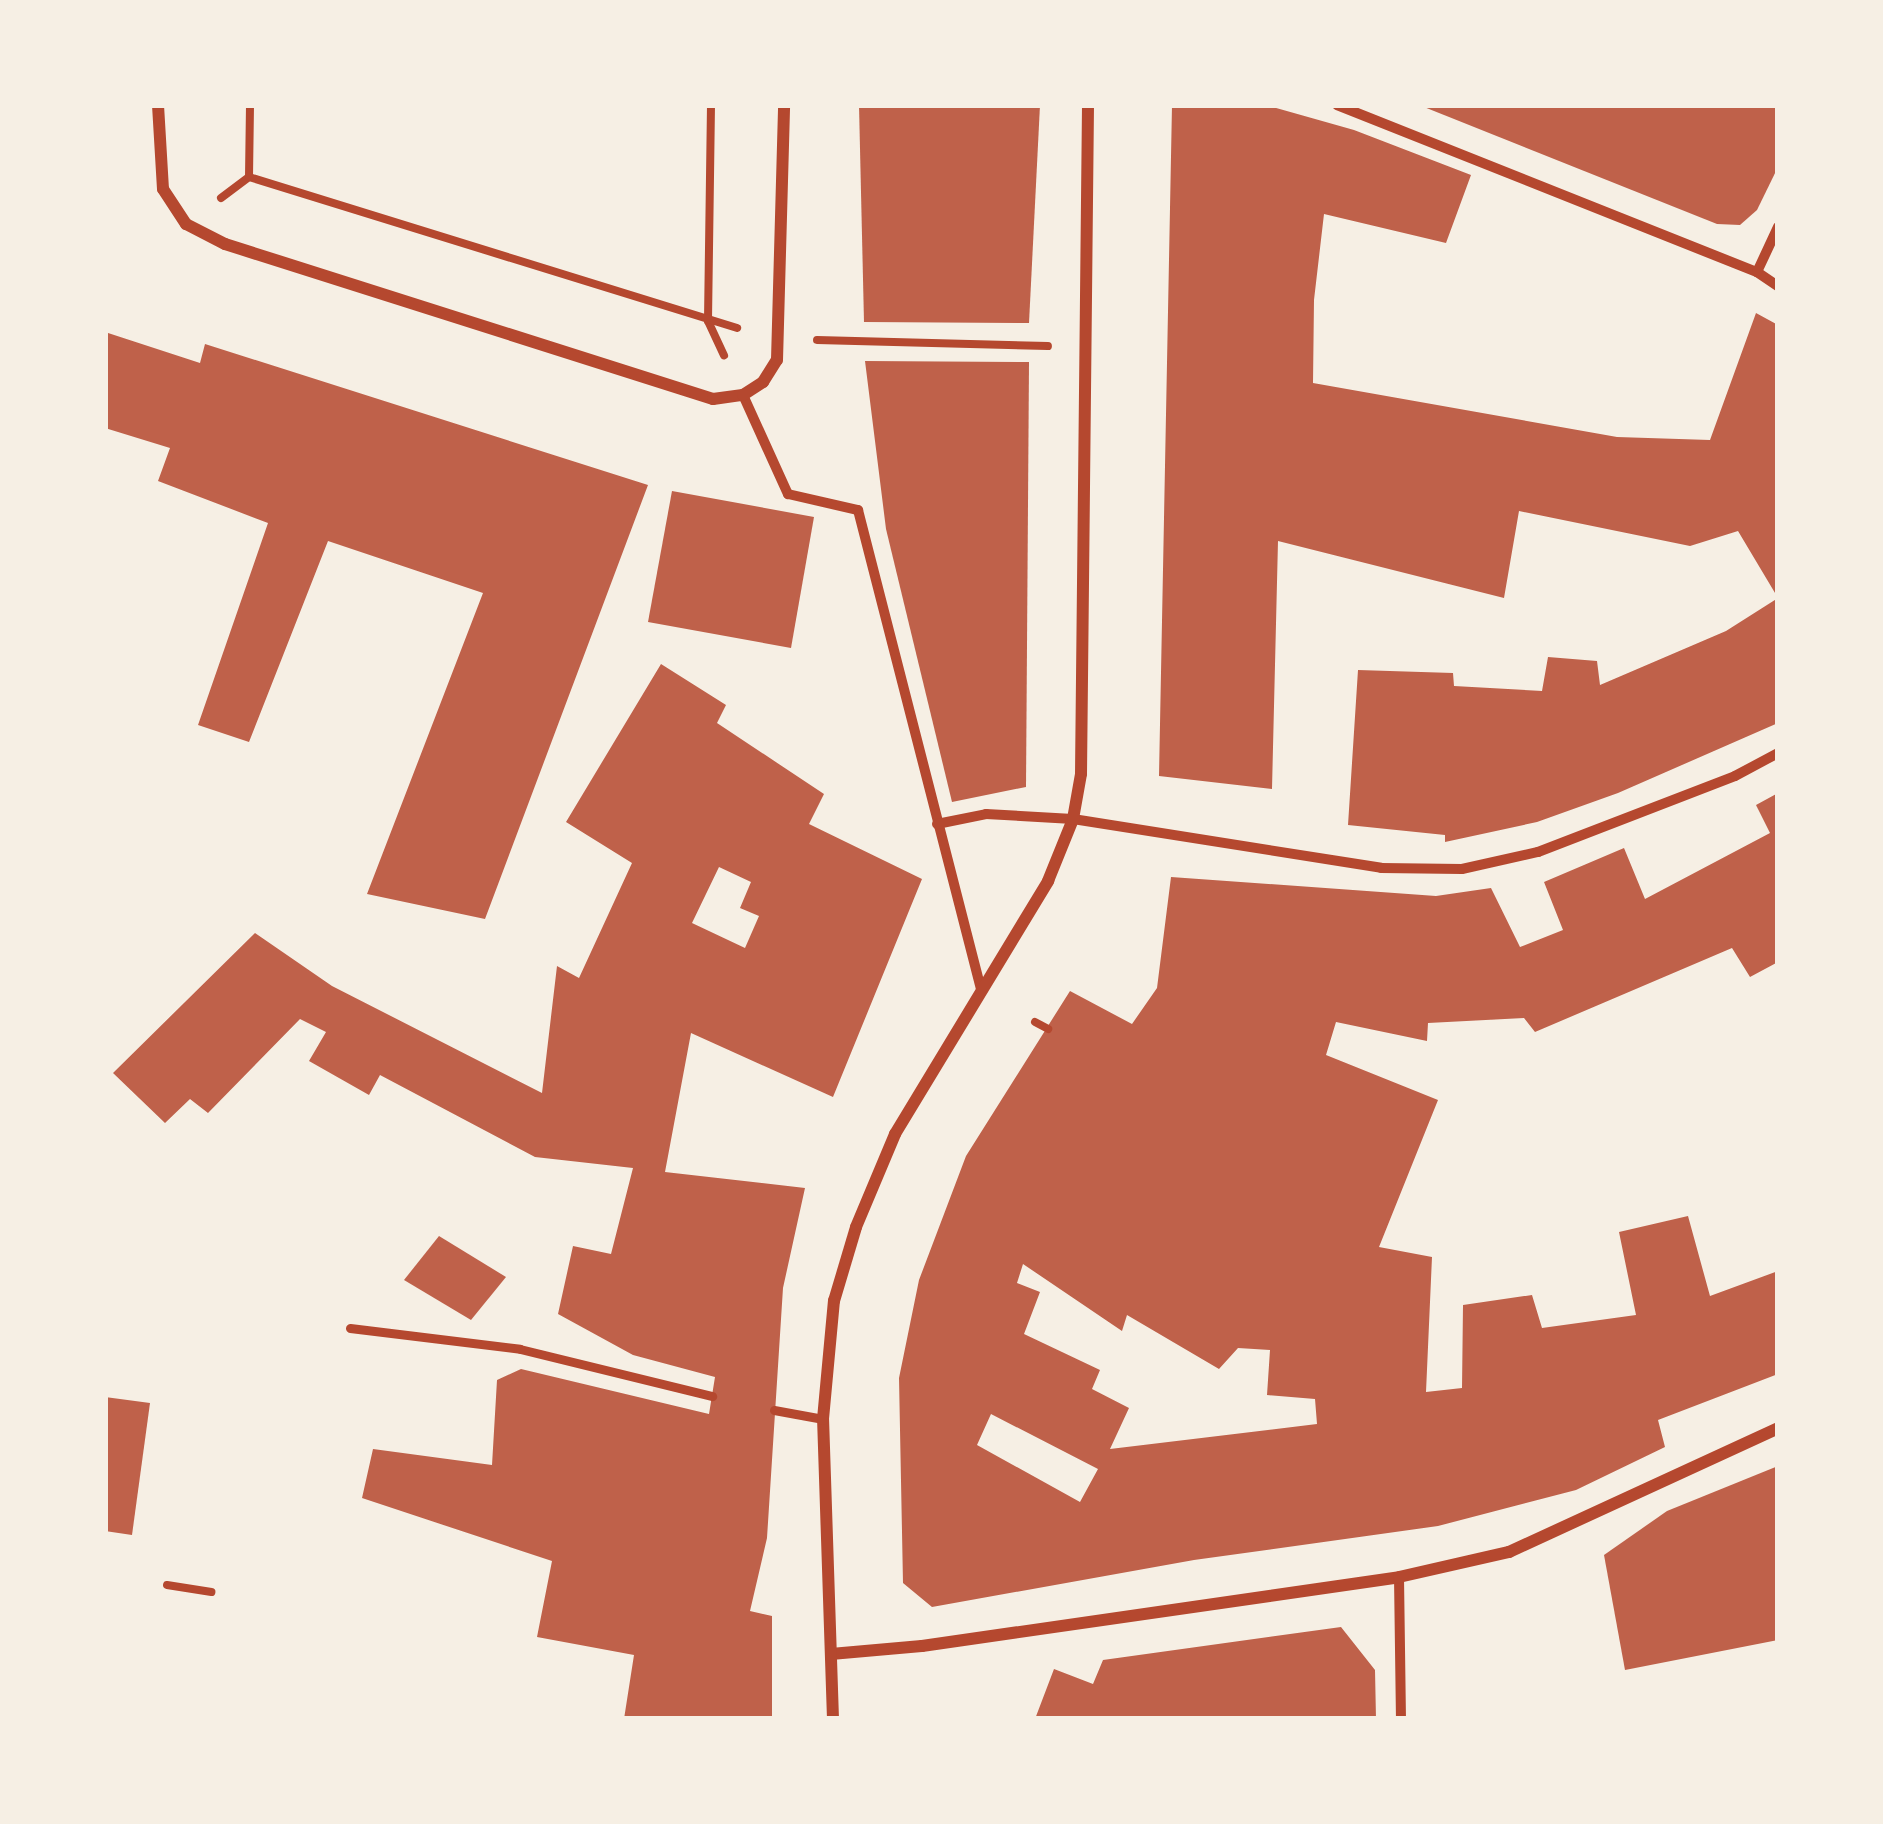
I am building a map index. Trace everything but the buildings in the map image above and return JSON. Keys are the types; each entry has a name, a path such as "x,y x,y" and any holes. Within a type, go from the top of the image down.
{"street":[{"path":"158,105 163,189 185,224 225,244 713,399 742,395 763,382 777,360 782,339 784,105"},
{"path":"833,1719 823,1419 834,1301 856,1227 895,1134 1048,881 1073,819 1081,774 1088,105"},
{"path":"1337,105 1757,272 1778,286"},
{"path":"1757,272 1778,227"},
{"path":"742,395 788,494 858,510 981,988"},
{"path":"937,824 986,814 1073,819 1381,868 1462,869 1538,852 1735,776 1778,753"},
{"path":"831,1654 1399,1577 1509,1552 1778,1428"},
{"path":"1399,1577 1401,1719"}],"lane":[{"path":"350,1328 520,1348 712,1396"},
{"path":"774,1410 823,1419"}],"path":[{"path":"249,177 250,105"},
{"path":"711,105 708,321 742,395"},
{"path":"185,224 249,177"},
{"path":"249,177 708,321 782,339 1085,346"},
{"path":"1035,1022 1048,1030"},
{"path":"166,1585 211,1592"}]}
